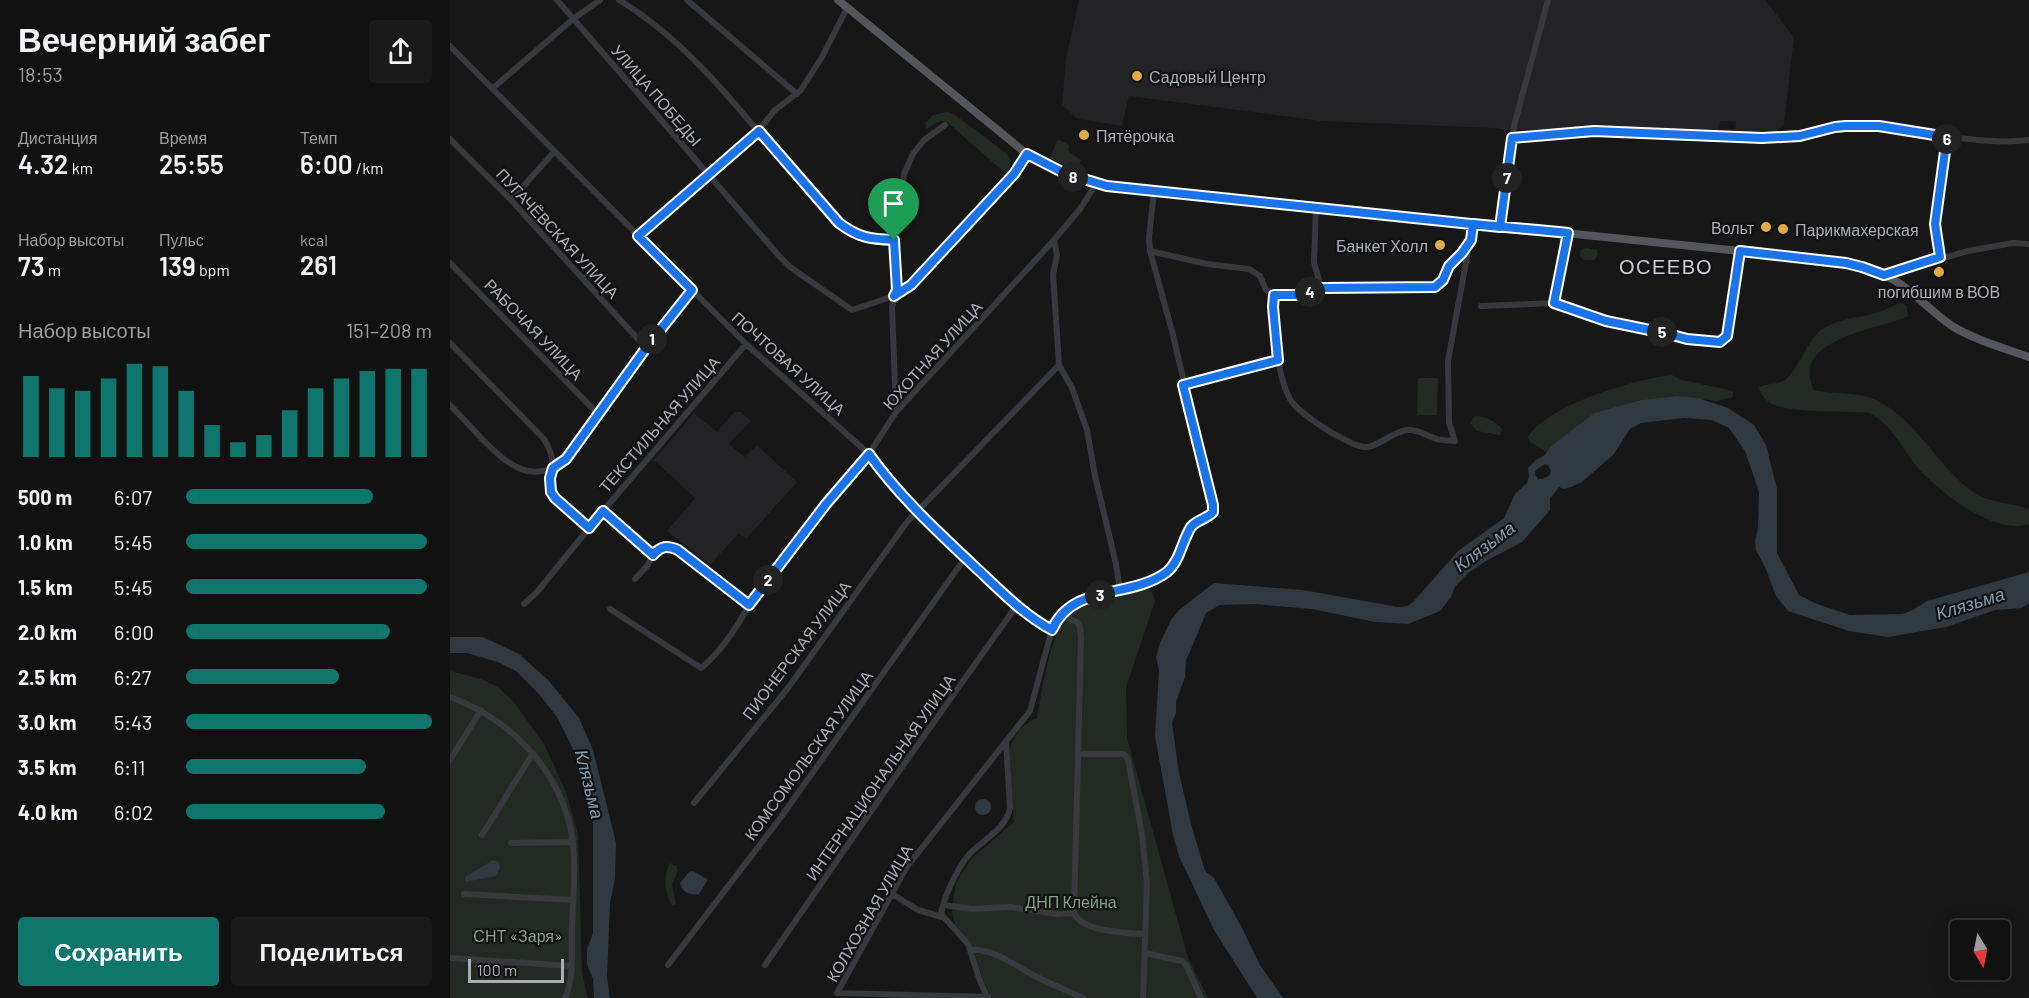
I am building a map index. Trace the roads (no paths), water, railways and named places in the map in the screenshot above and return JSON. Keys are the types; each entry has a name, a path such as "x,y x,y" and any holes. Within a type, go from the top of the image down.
{"main road":[{"path":"838,0 1027,154 1064,173 1096,184 1846,263 1884,275 1900,284 1954,327 1974,337 2029,357"}],"street":[{"name":"УЛИЦА ПОБЕДЫ","path":"557,0 780,257 790,267 848,309 855,309 894,296 911,285 1014,174 1027,154"},
{"path":"493,88 573,19 600,0"},
{"path":"619,0 668,35 707,72 839,223 849,231 869,239 894,240"},
{"path":"687,0 796,94"},
{"path":"1500,227 1512,138 1548,0"},
{"path":"638,236 759,131 774,111 801,90 822,57 847,8"},
{"name":"ПОЧТОВАЯ УЛИЦА","path":"450,46 746,344 869,454 918,511 965,558 1017,605 1039,623 1052,630"},
{"path":"896,412 892,307 897,290 894,240 904,174 907,164 924,140 945,125"},
{"path":"1512,138 1594,131 1770,138 1800,136 1835,127 1879,126 1947,137 2000,142 2029,140"},
{"path":"1940,257 1935,224 1947,137"},
{"name":"ПУГАЧЁВСКАЯ УЛИЦА","path":"450,139 511,200 646,348"},
{"path":"511,200 554,152"},
{"name":"ЮХОТНАЯ УЛИЦА","path":"610,609 701,668 710,660 826,504 869,454 896,412 1054,240 1080,209 1096,184"},
{"path":"1052,630 1060,615 1073,603 1122,589 1168,571 1181,550 1192,525 1210,516 1213,512 1172,331 1150,251 1149,237 1154,191"},
{"path":"1317,208 1314,262 1321,288"},
{"path":"1274,295 1278,360 1287,393 1294,405 1331,433 1364,447 1370,447 1389,436 1409,430 1416,430 1441,440 1455,441 1449,423 1448,361 1473,224"},
{"path":"1554,303 1568,233"},
{"path":"1054,240 1057,255 1053,274 1059,365 1072,388 1087,430 1095,476 1122,589"},
{"path":"1150,251 1206,264 1249,269 1260,276 1266,290 1274,295 1296,295 1321,288 1435,287 1443,280 1449,266 1471,240"},
{"path":"1884,275 1940,257 2013,243 2029,244"},
{"path":"1481,306 1554,303 1606,321 1687,339 1720,342 1727,336 1740,251"},
{"name":"РАБОЧАЯ УЛИЦА","path":"450,263 598,414"},
{"path":"450,405 507,463 533,472 553,468 566,459 646,348 692,290"},
{"path":"450,343 544,439 553,468 550,478 551,492 589,528"},
{"name":"ТЕКСТИЛЬНАЯ УЛИЦА","path":"524,604 537,592 746,344"},
{"path":"1183,385 1278,360"},
{"name":"ПИОНЕРСКАЯ УЛИЦА","path":"694,803 788,688 907,522 1059,365"},
{"path":"603,511 653,555"},
{"path":"635,579 653,555 662,547 669,546 678,550 749,605"},
{"name":"КОМСОМОЛЬСКАЯ УЛИЦА","path":"668,965 788,808 965,558"},
{"name":"ИНТЕРНАЦИОНАЛЬНАЯ УЛИЦА","path":"765,965 1017,605"},
{"path":"1060,615 1072,618 1080,627 1074,913 1077,920 1082,923 1105,930 1144,934"},
{"name":"КОЛХОЗНАЯ УЛИЦА","path":"988,997 837,993 916,854 1030,711 1052,630"},
{"path":"450,697 481,710 495,720 533,753 554,783 570,829 572,842 571,966 570,983 565,998"},
{"path":"450,760 481,710"},
{"path":"942,917 944,904 957,872 968,856 1004,823 1008,815 1010,808 1006,741"},
{"path":"482,835 533,753"},
{"path":"1078,753 1123,754 1128,759 1142,834 1147,884 1143,998"},
{"path":"511,843 572,842"},
{"path":"464,894 573,900"},
{"path":"892,894 918,910 942,917 968,944 980,981 988,997"},
{"path":"944,904 972,909 1010,906 1057,914 1074,913"},
{"path":"970,950 978,949 996,955 1083,998"},
{"path":"1145,953 1182,961 1201,998"},
{"path":"450,958 571,966"}],"water":[{"name":"Клязьма","path":"1677,396 1698,398 1728,408 1754,425 1766,445 1777,489 1777,553 1799,595 1817,604 1850,615 1902,614 1927,601 2029,572 2029,604 2021,608 1995,610 1946,627 1888,637 1849,631 1788,611 1776,596 1756,550 1759,492 1745,451 1729,428 1712,420 1684,418 1641,423 1630,429 1613,455 1582,482 1564,489 1559,487 1550,499 1550,510 1522,542 1467,574 1455,587 1451,597 1440,611 1408,624 1375,622 1312,609 1254,604 1220,605 1206,613 1186,661 1185,677 1176,702 1176,713 1172,723 1179,773 1205,871 1214,878 1260,965 1283,998 1257,998 1214,930 1179,856 1173,835 1155,736 1159,671 1156,657 1171,620 1179,610 1214,583 1303,590 1398,607 1408,606 1458,551 1504,518 1515,494 1527,483 1528,468 1545,455 1551,446 1594,413 1641,400","holes":["1545,464 1551,471 1549,476 1538,479 1535,471"]},
{"name":"Клязьма","path":"450,637 483,637 519,654 548,680 579,718 593,750 616,843 615,879 610,903 607,977 610,998 594,998 593,979 587,964 587,950 593,933 593,824 573,749 557,717 539,694 516,671 498,662 467,653 450,653"},
{"path":"983,799 989,801 991,807 989,813 983,815 977,813 975,807 977,801"},
{"path":"493,860 499,862 500,867 496,876 465,882 465,877"},
{"path":"693,871 707,879 699,894 687,893 680,883 689,872"}],"place":[{"name":"Садовый Центр","path":"1137,76"},
{"name":"Пятёрочка","path":"1084,135"},
{"name":"Вольт","path":"1766,227"},
{"name":"Парикмахерская","path":"1783,229"},
{"name":"Банкет Холл","path":"1440,245"},
{"name":"погибшим в ВОВ","path":"1939,272"}],"district":[{"name":"ОСЕЕВО","path":"1666,266"}],"park label":[{"name":"ДНП Клейна","path":"1071,901"},
{"name":"СНТ «Заря»","path":"518,935"}]}
